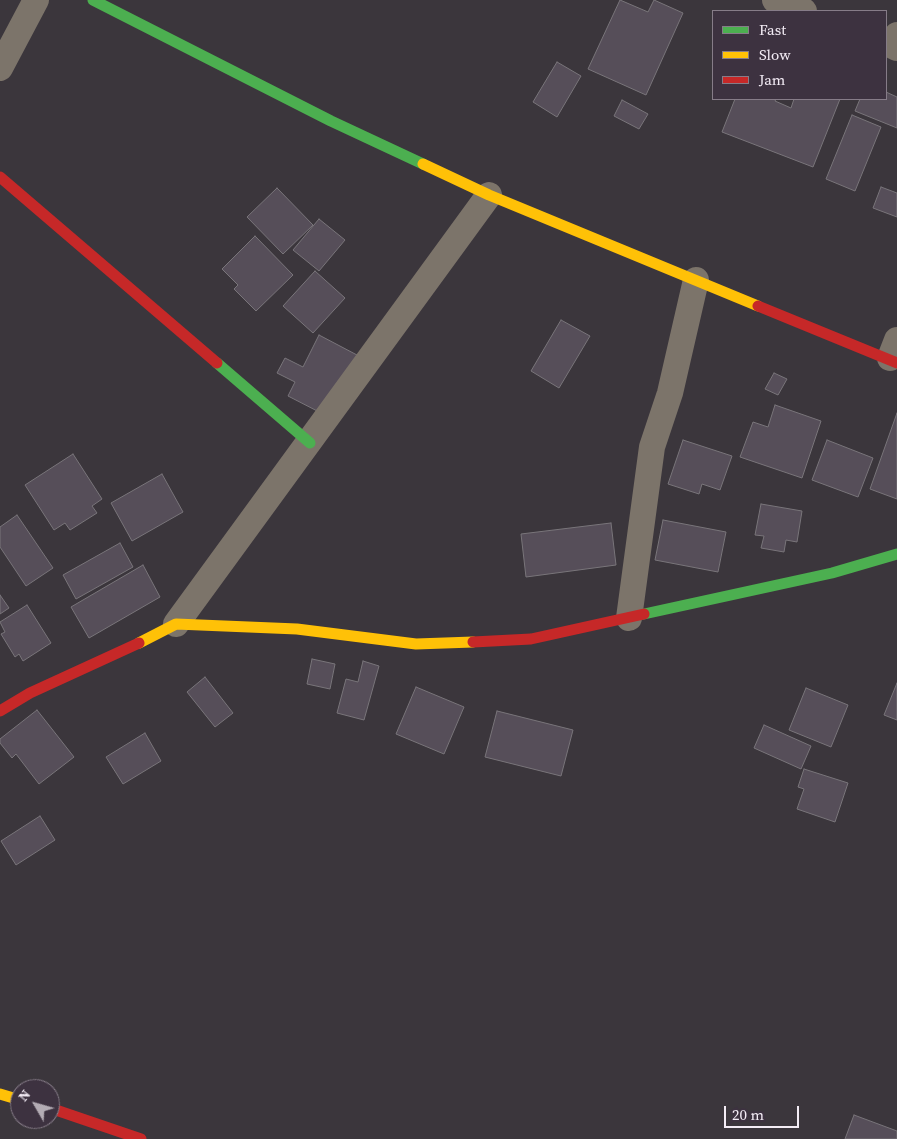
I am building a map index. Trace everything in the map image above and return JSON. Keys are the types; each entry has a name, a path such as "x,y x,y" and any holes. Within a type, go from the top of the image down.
{"street":[{"path":"0,68 36,0"},
{"path":"94,0 331,121 489,196 696,280 895,354"},
{"path":"775,0 801,10"},
{"path":"0,177 310,443"},
{"path":"0,711 30,693 117,654 176,624 489,196"},
{"path":"629,618 652,447 670,393 696,280"},
{"path":"176,624 297,629 416,644 531,639 832,573 897,554"},
{"path":"60,1111 141,1139"}],"building":[{"path":"620,0 648,12 654,0 683,13 646,95 588,69"},
{"path":"557,62 581,76 557,117 533,102"},
{"path":"887,92 897,97 897,128 855,111 860,100 887,100"},
{"path":"622,100 648,114 639,129 614,116"},
{"path":"735,100 776,100 791,108 794,100 840,100 813,167 722,132"},
{"path":"852,115 881,127 855,191 826,179"},
{"path":"881,187 897,193 897,217 873,208"},
{"path":"277,188 313,225 283,254 247,217"},
{"path":"319,219 345,240 319,271 293,250"},
{"path":"255,236 293,275 256,311 234,289 238,285 222,269"},
{"path":"315,271 345,298 313,333 283,306"},
{"path":"561,320 590,336 559,388 531,371"},
{"path":"319,335 357,355 325,415 288,396 295,382 277,373 285,358 303,367"},
{"path":"774,373 787,379 778,395 765,389"},
{"path":"775,405 821,421 802,478 740,457 753,422 768,427"},
{"path":"897,413 897,499 870,489"},
{"path":"683,440 732,456 720,490 702,484 699,494 668,484"},
{"path":"827,440 873,458 858,497 812,480"},
{"path":"73,454 102,499 92,506 97,513 70,530 65,523 54,530 25,485"},
{"path":"162,474 183,512 132,541 111,503"},
{"path":"761,504 802,511 797,542 786,540 784,552 761,548 764,536 755,535"},
{"path":"17,515 53,568 26,586 0,547 0,527"},
{"path":"663,520 726,532 718,572 655,560"},
{"path":"611,523 616,565 526,577 521,534"},
{"path":"120,543 133,567 76,599 63,575"},
{"path":"143,565 160,597 89,638 71,607"},
{"path":"0,595 9,608 0,614"},
{"path":"27,605 51,643 23,661 19,654 15,657 1,634 5,632 0,622"},
{"path":"312,659 335,664 330,689 307,684"},
{"path":"363,661 379,666 364,720 337,713 346,679 358,682"},
{"path":"205,677 233,713 215,727 187,692"},
{"path":"897,683 897,720 884,715"},
{"path":"416,687 464,707 444,754 396,734"},
{"path":"806,688 848,705 831,747 789,730"},
{"path":"37,710 74,757 39,784 16,754 12,758 0,743 0,739"},
{"path":"497,711 573,730 561,776 485,757"},
{"path":"764,725 811,746 801,769 754,748"},
{"path":"145,733 161,761 123,784 106,757"},
{"path":"804,769 848,783 835,822 797,809 804,789 798,787"},
{"path":"40,816 55,840 16,865 1,841"},
{"path":"854,1115 897,1131 897,1139 845,1139"}],"traffic: fast":[{"path":"93,0 331,121 423,164"},
{"path":"217,363 310,443"},
{"path":"644,614 832,573 897,554"}],"traffic: slow":[{"path":"423,164 489,195 758,306"},
{"path":"139,643 176,624 297,629 416,644 473,642"},
{"path":"0,1094 10,1097"}],"traffic: jam":[{"path":"0,177 217,363"},
{"path":"758,306 897,363"},
{"path":"473,642 531,639 644,614"},
{"path":"0,711 30,693 139,643"},
{"path":"60,1111 141,1139"}]}
